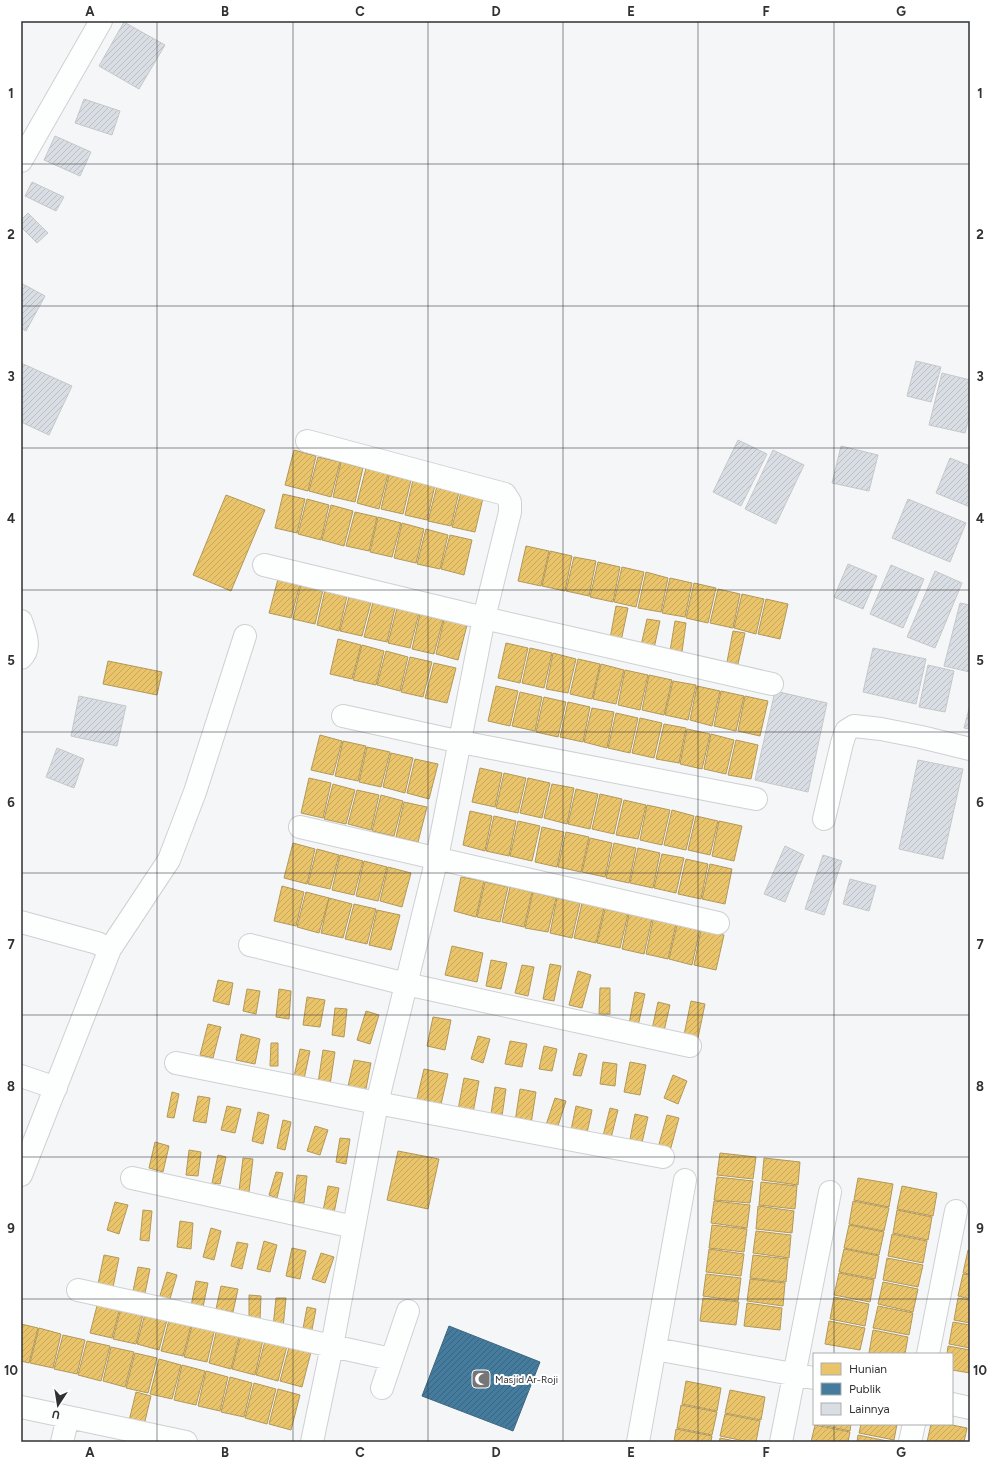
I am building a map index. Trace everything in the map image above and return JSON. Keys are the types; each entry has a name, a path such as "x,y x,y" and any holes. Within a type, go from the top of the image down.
{"street":[{"path":"21,161 101,21"},
{"path":"307,441 505,494 510,502 510,512 484,618 461,742 437,858 377,1103 332,1346 312,1442"},
{"path":"264,566 772,684"},
{"path":"21,621 28,648 21,658"},
{"path":"21,1175 110,949 169,860 195,792 245,636"},
{"path":"343,716 461,742 756,800"},
{"path":"824,819 842,743 846,731 854,726 921,736 970,749"},
{"path":"300,827 718,923"},
{"path":"21,922 97,943 110,949"},
{"path":"250,945 406,984 690,1046"},
{"path":"176,1063 663,1157"},
{"path":"21,1076 56,1088"},
{"path":"132,1178 354,1227"},
{"path":"638,1442 685,1180"},
{"path":"781,1442 804,1377 830,1192"},
{"path":"928,1353 956,1211"},
{"path":"78,1290 391,1360"},
{"path":"382,1388 408,1311"},
{"path":"655,1349 804,1377"},
{"path":"953,1404 970,1408"},
{"path":"21,1407 186,1442"},
{"path":"62,1442 68,1417"},
{"path":"910,1442 914,1425"}],"building: Hunian":[{"path":"294,450 316,456 308,491 285,485"},
{"path":"318,457 340,462 331,497 309,491"},
{"path":"341,462 363,468 355,502 333,497"},
{"path":"366,468 388,474 379,509 357,503"},
{"path":"389,475 411,480 403,514 381,509"},
{"path":"413,480 435,485 427,520 405,515"},
{"path":"437,486 459,492 451,526 428,521"},
{"path":"461,492 483,498 475,532 452,527"},
{"path":"283,494 305,499 297,533 275,528"},
{"path":"226,495 265,510 231,591 193,575"},
{"path":"307,499 329,505 321,540 298,534"},
{"path":"331,505 353,511 344,546 322,540"},
{"path":"355,512 377,517 369,551 346,546"},
{"path":"378,517 401,523 392,557 370,552"},
{"path":"402,523 424,529 416,563 394,558"},
{"path":"426,529 448,535 440,569 417,564"},
{"path":"450,535 472,540 464,575 441,569"},
{"path":"526,546 549,551 541,586 518,581"},
{"path":"550,551 572,556 565,591 542,586"},
{"path":"574,557 596,561 589,596 566,591"},
{"path":"598,562 620,567 613,602 590,597"},
{"path":"622,567 644,572 636,607 614,602"},
{"path":"646,572 668,578 661,612 638,608"},
{"path":"670,578 692,583 685,617 662,613"},
{"path":"278,579 300,584 291,618 269,613"},
{"path":"694,583 716,588 708,623 686,618"},
{"path":"301,584 323,590 315,624 293,619"},
{"path":"718,589 740,594 733,628 710,623"},
{"path":"325,590 347,596 339,631 317,625"},
{"path":"742,594 764,599 756,634 734,628"},
{"path":"349,597 371,602 362,636 340,631"},
{"path":"766,599 788,604 780,639 758,634"},
{"path":"373,602 395,608 387,642 364,637"},
{"path":"616,606 628,608 620,646 609,644"},
{"path":"397,608 419,613 410,648 388,643"},
{"path":"420,614 443,620 434,654 412,649"},
{"path":"647,619 660,621 653,653 640,650"},
{"path":"444,620 467,625 458,660 436,654"},
{"path":"675,621 686,623 681,659 669,657"},
{"path":"733,631 745,633 738,664 727,662"},
{"path":"338,639 361,645 352,679 330,674"},
{"path":"506,643 528,648 520,683 498,678"},
{"path":"362,645 384,651 376,685 353,680"},
{"path":"530,648 552,653 544,688 522,683"},
{"path":"386,651 408,657 400,691 377,685"},
{"path":"553,653 576,659 568,693 546,689"},
{"path":"410,657 432,662 423,697 401,692"},
{"path":"578,659 600,664 592,699 570,694"},
{"path":"108,661 162,672 157,695 103,684"},
{"path":"434,663 456,668 447,703 425,698"},
{"path":"601,664 624,670 616,704 593,699"},
{"path":"625,670 648,675 640,710 618,705"},
{"path":"649,675 672,680 664,715 642,710"},
{"path":"673,681 696,685 688,720 665,715"},
{"path":"496,686 518,691 510,726 488,721"},
{"path":"697,686 720,691 712,726 690,720"},
{"path":"721,691 744,696 736,731 714,726"},
{"path":"520,692 542,697 535,731 512,726"},
{"path":"745,696 768,701 760,736 738,731"},
{"path":"544,697 566,702 558,737 536,732"},
{"path":"568,702 590,707 583,742 560,737"},
{"path":"592,708 614,712 607,748 584,742"},
{"path":"616,713 638,718 630,753 608,748"},
{"path":"640,718 662,723 654,758 632,753"},
{"path":"664,724 686,728 679,763 656,759"},
{"path":"687,729 710,734 702,769 680,764"},
{"path":"711,734 734,740 726,774 704,769"},
{"path":"320,735 342,741 333,775 311,770"},
{"path":"736,740 758,745 751,779 728,775"},
{"path":"343,741 366,746 358,781 335,776"},
{"path":"367,747 390,752 381,787 359,782"},
{"path":"391,753 413,758 405,793 383,787"},
{"path":"415,759 438,764 429,799 407,793"},
{"path":"480,768 502,773 495,807 472,802"},
{"path":"504,773 526,778 518,813 496,808"},
{"path":"309,778 331,783 323,818 301,813"},
{"path":"528,778 550,783 542,818 520,813"},
{"path":"333,784 355,790 346,824 324,819"},
{"path":"552,784 574,788 567,824 544,818"},
{"path":"576,789 598,794 590,829 568,824"},
{"path":"357,790 379,795 371,830 348,824"},
{"path":"600,794 622,799 614,834 592,829"},
{"path":"381,795 403,801 394,836 372,831"},
{"path":"624,800 646,805 638,839 616,835"},
{"path":"404,802 427,807 418,842 396,837"},
{"path":"647,805 670,810 662,845 640,840"},
{"path":"672,810 694,816 686,850 664,845"},
{"path":"470,811 492,816 485,851 463,845"},
{"path":"494,816 516,821 509,856 486,851"},
{"path":"696,816 718,821 710,855 688,850"},
{"path":"518,821 540,826 532,861 510,856"},
{"path":"719,821 742,826 734,861 712,856"},
{"path":"542,827 564,832 557,867 535,862"},
{"path":"566,832 589,837 581,872 558,867"},
{"path":"590,838 612,843 605,877 582,872"},
{"path":"293,843 315,849 307,884 284,878"},
{"path":"614,843 636,848 629,883 606,878"},
{"path":"638,848 660,853 653,888 630,883"},
{"path":"317,849 339,855 330,889 308,884"},
{"path":"662,854 684,858 676,893 654,888"},
{"path":"340,855 363,861 354,895 332,890"},
{"path":"686,859 708,864 701,899 678,894"},
{"path":"364,861 387,867 378,901 356,896"},
{"path":"710,864 732,869 725,904 702,899"},
{"path":"388,867 411,873 402,907 380,901"},
{"path":"461,877 484,881 476,917 454,911"},
{"path":"485,882 508,887 500,922 477,917"},
{"path":"282,886 304,892 296,926 274,921"},
{"path":"510,887 532,892 524,927 502,922"},
{"path":"306,892 329,898 319,933 297,927"},
{"path":"533,892 556,898 548,932 525,928"},
{"path":"329,898 352,904 343,938 321,933"},
{"path":"557,898 580,903 572,938 550,933"},
{"path":"582,903 604,908 596,943 574,938"},
{"path":"354,904 376,909 367,944 345,939"},
{"path":"605,909 628,914 620,948 597,943"},
{"path":"377,910 400,915 391,950 369,945"},
{"path":"629,914 652,919 644,954 622,949"},
{"path":"653,920 676,924 668,959 646,954"},
{"path":"677,925 700,929 692,965 669,959"},
{"path":"701,930 724,935 716,970 694,965"},
{"path":"452,946 483,953 477,982 445,975"},
{"path":"491,960 507,963 501,989 486,986"},
{"path":"550,964 561,966 554,1001 543,999"},
{"path":"522,965 534,967 528,996 515,993"},
{"path":"578,971 591,975 582,1008 569,1005"},
{"path":"218,980 233,983 229,1005 213,1001"},
{"path":"600,988 610,988 610,1014 599,1014"},
{"path":"247,989 260,991 256,1014 243,1011"},
{"path":"279,989 291,991 289,1019 276,1017"},
{"path":"635,992 645,994 638,1026 629,1024"},
{"path":"307,997 325,1000 320,1027 303,1025"},
{"path":"691,1001 705,1004 698,1038 684,1035"},
{"path":"658,1002 670,1005 664,1031 652,1029"},
{"path":"335,1008 347,1009 344,1037 332,1035"},
{"path":"366,1011 379,1015 370,1044 357,1040"},
{"path":"433,1017 451,1020 445,1050 427,1046"},
{"path":"208,1024 221,1027 213,1058 200,1055"},
{"path":"241,1034 260,1039 255,1064 236,1060"},
{"path":"478,1036 490,1039 483,1063 471,1059"},
{"path":"510,1041 527,1044 522,1067 505,1064"},
{"path":"271,1043 278,1043 278,1066 270,1066"},
{"path":"544,1046 557,1049 552,1071 539,1069"},
{"path":"300,1049 310,1051 304,1079 294,1077"},
{"path":"323,1050 335,1052 330,1085 318,1083"},
{"path":"579,1053 587,1055 581,1076 573,1075"},
{"path":"354,1060 371,1063 364,1099 346,1095"},
{"path":"603,1062 617,1064 615,1086 600,1084"},
{"path":"630,1062 646,1065 640,1095 624,1092"},
{"path":"424,1069 448,1074 439,1113 415,1107"},
{"path":"673,1075 687,1081 678,1104 664,1098"},
{"path":"464,1078 479,1081 472,1118 457,1115"},
{"path":"495,1087 506,1089 502,1116 491,1114"},
{"path":"520,1089 536,1092 531,1124 515,1122"},
{"path":"172,1092 179,1094 174,1118 167,1117"},
{"path":"198,1096 210,1098 206,1123 193,1121"},
{"path":"555,1098 566,1101 557,1129 546,1125"},
{"path":"227,1106 241,1109 235,1133 221,1130"},
{"path":"576,1106 592,1110 587,1133 571,1130"},
{"path":"610,1108 618,1110 611,1138 603,1136"},
{"path":"258,1112 269,1115 263,1144 252,1141"},
{"path":"635,1114 648,1117 641,1147 629,1144"},
{"path":"667,1115 679,1118 670,1151 658,1148"},
{"path":"283,1120 291,1122 285,1150 277,1148"},
{"path":"315,1126 328,1130 320,1155 307,1151"},
{"path":"340,1138 350,1139 346,1164 336,1162"},
{"path":"155,1142 169,1146 163,1172 149,1168"},
{"path":"189,1150 201,1152 198,1176 186,1175"},
{"path":"398,1151 439,1159 428,1209 387,1200"},
{"path":"720,1153 756,1157 753,1179 717,1175"},
{"path":"218,1155 226,1157 220,1184 212,1183"},
{"path":"243,1158 253,1159 249,1192 239,1191"},
{"path":"764,1158 800,1162 798,1185 762,1180"},
{"path":"276,1172 283,1173 277,1198 269,1195"},
{"path":"297,1175 307,1176 304,1203 294,1202"},
{"path":"717,1177 753,1181 750,1203 714,1200"},
{"path":"858,1178 893,1184 889,1207 854,1200"},
{"path":"761,1182 797,1186 795,1209 759,1205"},
{"path":"328,1186 339,1188 334,1213 323,1211"},
{"path":"902,1186 937,1193 933,1216 897,1209"},
{"path":"714,1201 750,1205 747,1228 711,1223"},
{"path":"853,1201 889,1208 884,1231 849,1224"},
{"path":"115,1202 128,1205 119,1234 107,1230"},
{"path":"758,1206 794,1211 792,1233 756,1229"},
{"path":"143,1210 152,1211 149,1241 140,1240"},
{"path":"897,1210 932,1217 928,1240 893,1233"},
{"path":"180,1221 193,1223 191,1249 177,1247"},
{"path":"712,1225 747,1229 744,1252 709,1248"},
{"path":"849,1225 884,1232 879,1255 844,1248"},
{"path":"211,1228 221,1231 214,1260 203,1257"},
{"path":"756,1231 791,1235 789,1258 753,1253"},
{"path":"892,1234 927,1241 923,1263 888,1256"},
{"path":"264,1241 277,1245 270,1272 257,1269"},
{"path":"237,1242 248,1244 242,1269 231,1266"},
{"path":"292,1248 306,1251 300,1279 286,1276"},
{"path":"709,1249 744,1254 741,1276 706,1272"},
{"path":"844,1249 879,1256 875,1279 839,1272"},
{"path":"968,1250 970,1251 970,1274 963,1273"},
{"path":"321,1253 334,1257 325,1283 312,1279"},
{"path":"104,1255 119,1258 112,1292 97,1289"},
{"path":"753,1255 788,1259 786,1282 750,1278"},
{"path":"887,1258 923,1265 918,1287 883,1280"},
{"path":"138,1267 150,1269 144,1298 132,1296"},
{"path":"167,1272 177,1275 169,1302 159,1299"},
{"path":"839,1273 874,1280 870,1302 834,1295"},
{"path":"706,1274 741,1278 738,1301 703,1296"},
{"path":"963,1274 970,1275 970,1299 958,1296"},
{"path":"750,1279 785,1283 783,1306 747,1301"},
{"path":"196,1281 208,1283 203,1307 191,1306"},
{"path":"883,1282 918,1289 913,1312 878,1304"},
{"path":"221,1286 238,1289 233,1312 216,1309"},
{"path":"249,1295 261,1296 260,1320 249,1320"},
{"path":"834,1297 869,1304 865,1326 830,1319"},
{"path":"99,1298 121,1304 112,1338 90,1333"},
{"path":"276,1298 286,1298 283,1328 273,1327"},
{"path":"703,1298 739,1302 736,1325 700,1321"},
{"path":"958,1298 970,1300 970,1323 954,1320"},
{"path":"747,1303 782,1308 780,1330 744,1326"},
{"path":"122,1304 144,1310 136,1344 113,1339"},
{"path":"878,1306 913,1313 909,1335 873,1328"},
{"path":"307,1307 316,1309 311,1335 302,1334"},
{"path":"146,1310 168,1316 159,1350 137,1344"},
{"path":"170,1316 192,1322 183,1356 161,1351"},
{"path":"829,1321 865,1328 860,1350 825,1344"},
{"path":"193,1322 215,1328 207,1362 184,1357"},
{"path":"953,1322 970,1325 970,1348 949,1344"},
{"path":"21,1324 38,1328 29,1363 21,1361"},
{"path":"39,1328 61,1334 53,1368 30,1363"},
{"path":"217,1328 240,1334 231,1369 209,1363"},
{"path":"873,1330 908,1337 905,1353 869,1353"},
{"path":"63,1335 85,1340 77,1374 54,1369"},
{"path":"241,1335 263,1340 255,1375 232,1369"},
{"path":"87,1341 110,1346 101,1381 78,1375"},
{"path":"265,1341 287,1346 278,1381 256,1375"},
{"path":"948,1346 970,1350 970,1373 953,1370 953,1353 947,1353"},
{"path":"111,1347 134,1352 125,1387 103,1381"},
{"path":"289,1347 311,1352 302,1387 280,1381"},
{"path":"135,1353 157,1358 148,1393 126,1388"},
{"path":"159,1359 181,1365 172,1399 150,1394"},
{"path":"182,1365 205,1371 196,1405 174,1400"},
{"path":"206,1371 228,1377 220,1411 198,1406"},
{"path":"230,1377 252,1383 244,1417 221,1412"},
{"path":"686,1381 721,1388 717,1411 682,1404"},
{"path":"254,1383 276,1389 267,1424 245,1418"},
{"path":"278,1389 300,1395 291,1430 269,1424"},
{"path":"730,1390 765,1397 761,1420 725,1413"},
{"path":"136,1392 151,1396 144,1425 129,1421"},
{"path":"681,1405 717,1412 712,1435 677,1428"},
{"path":"725,1414 760,1421 756,1442 720,1436"},
{"path":"815,1425 850,1432 848,1442 811,1442"},
{"path":"822,1425 851,1425 850,1431"},
{"path":"861,1425 897,1425 894,1440 859,1433"},
{"path":"931,1425 952,1425 967,1428 964,1442 927,1442"},
{"path":"676,1429 712,1436 711,1442 674,1442"},
{"path":"858,1435 892,1442 857,1442"},
{"path":"720,1438 740,1442 719,1442"}],"building: Publik":[{"name":"Masjid Ar-Roji","path":"449,1326 540,1362 513,1431 422,1396"}],"building: Lainnya":[{"path":"124,22 165,45 139,89 99,66"},
{"path":"84,99 120,111 112,135 75,123"},
{"path":"55,136 91,152 80,176 44,160"},
{"path":"32,182 64,197 56,211 25,196"},
{"path":"28,213 48,233 37,243 21,227 21,220"},
{"path":"21,283 45,296 26,331 21,328"},
{"path":"916,361 941,367 931,402 907,396"},
{"path":"21,363 72,386 49,435 21,422"},
{"path":"942,373 970,380 970,414 965,433 929,425"},
{"path":"738,440 767,454 741,506 713,492"},
{"path":"841,446 878,455 869,491 832,483"},
{"path":"773,450 804,465 776,524 745,509"},
{"path":"950,458 970,466 970,507 936,493"},
{"path":"908,499 966,523 950,562 892,538"},
{"path":"848,564 877,576 863,609 834,597"},
{"path":"891,565 924,579 903,628 870,614"},
{"path":"935,571 962,583 935,648 907,637"},
{"path":"960,603 970,605 970,672 944,666"},
{"path":"873,648 926,659 916,704 863,692"},
{"path":"928,665 954,671 945,712 919,707"},
{"path":"775,691 827,703 808,792 755,780"},
{"path":"79,696 126,706 117,746 71,736"},
{"path":"970,705 970,729 964,728"},
{"path":"57,748 84,759 74,788 46,777"},
{"path":"918,760 963,769 943,859 899,849"},
{"path":"785,846 804,855 785,902 764,894"},
{"path":"823,855 842,861 824,915 805,909"},
{"path":"850,879 876,886 869,911 843,904"}],"place":[{"name":"Masjid Ar-Roji","path":"481,1379"}]}
